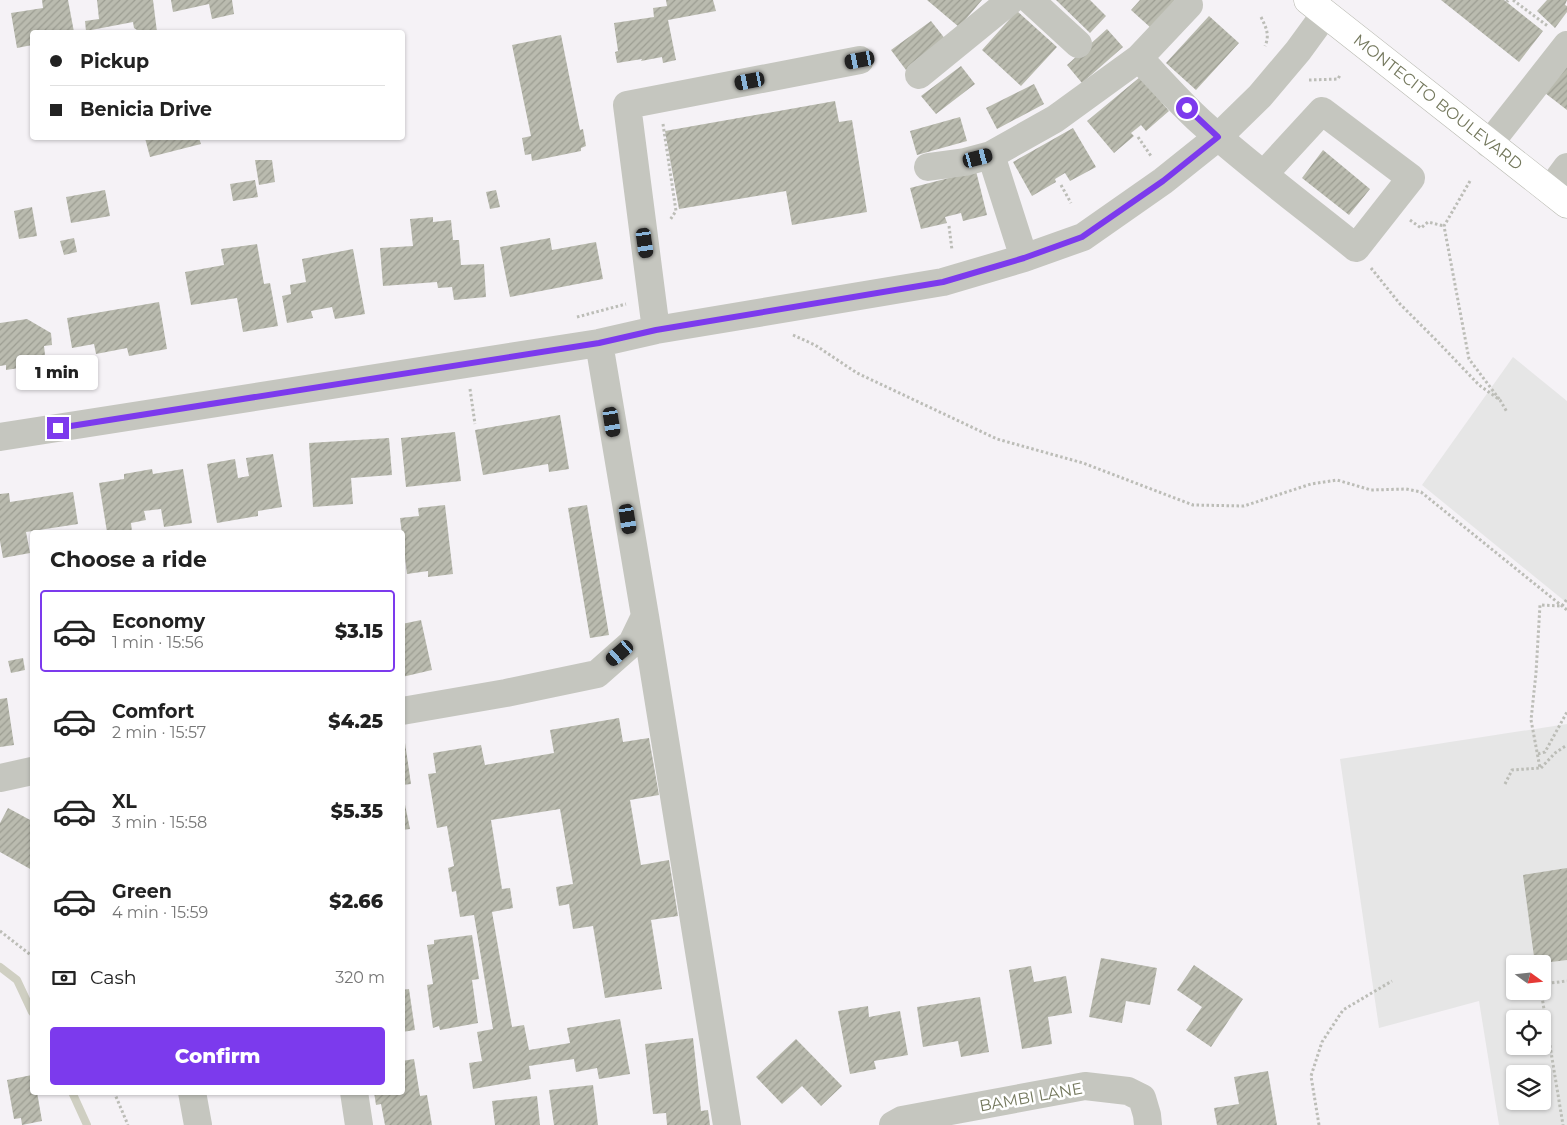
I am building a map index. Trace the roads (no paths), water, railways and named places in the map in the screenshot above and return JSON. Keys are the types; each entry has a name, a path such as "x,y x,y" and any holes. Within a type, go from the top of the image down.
{"main road":[{"name":"MONTECITO BOULEVARD","path":"1317,7 1489,144 1559,197"}],"street":[{"path":"919,75 1011,0"},
{"path":"1030,0 1078,44"},
{"path":"928,167 965,162 991,155 1055,120 1139,58 1188,5"},
{"path":"0,437 599,343 656,330 943,282 1024,258 1082,237 1163,181 1218,137 1260,96 1298,51 1317,7"},
{"path":"1489,144 1561,39"},
{"path":"1139,58 1198,120 1218,137 1264,174 1356,248 1411,178 1322,110 1264,174"},
{"path":"656,330 627,105 860,60"},
{"path":"991,155 1024,258"},
{"path":"1559,197 1567,168"},
{"path":"599,343 727,1125"},
{"path":"405,710 506,693 597,674 632,643 645,616"},
{"path":"0,778 30,771"},
{"name":"BAMBI LANE","path":"893,1125 902,1120 1085,1086 1128,1091 1142,1098 1148,1125"},
{"path":"193,1095 198,1125"},
{"path":"354,1095 359,1125"}],"waterway":[{"path":"0,967 17,980 30,1008"},
{"path":"73,1095 87,1125"}]}
